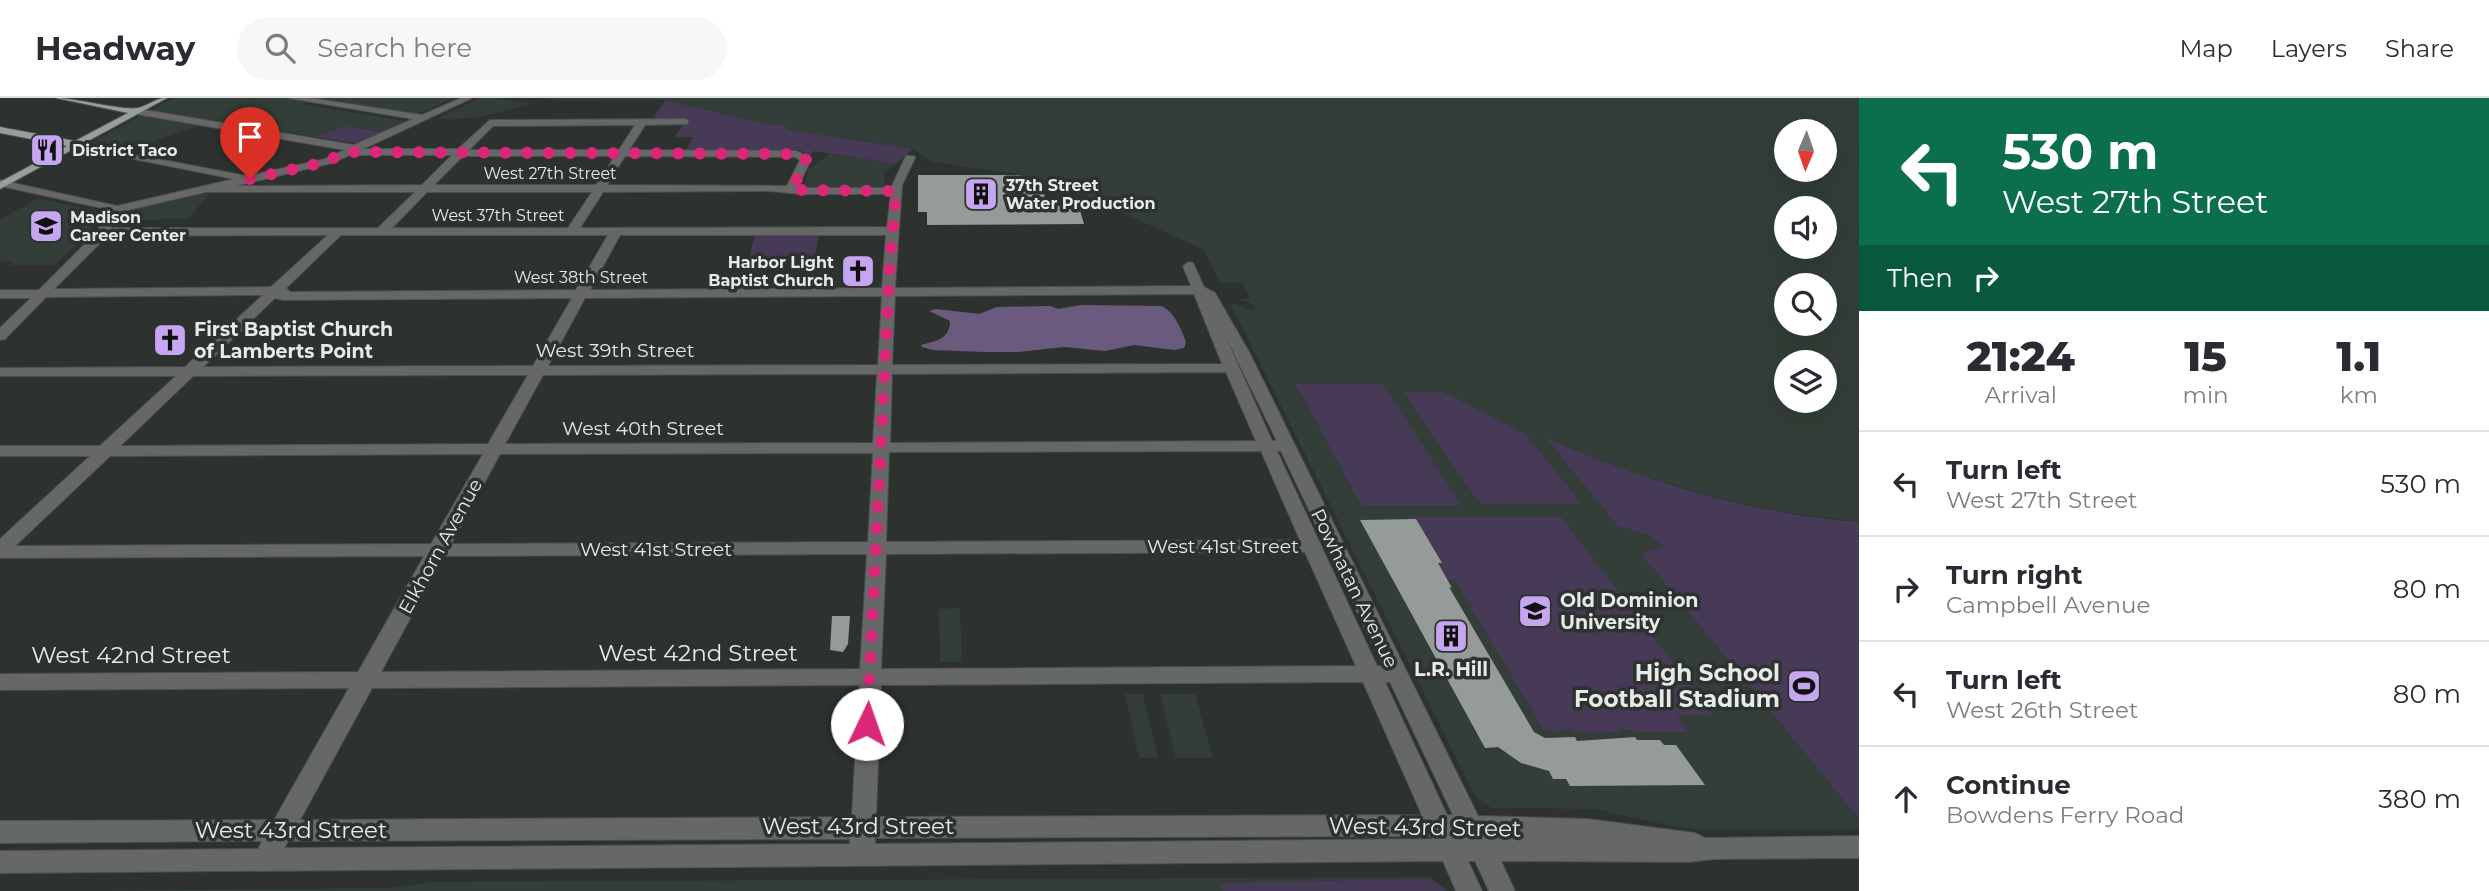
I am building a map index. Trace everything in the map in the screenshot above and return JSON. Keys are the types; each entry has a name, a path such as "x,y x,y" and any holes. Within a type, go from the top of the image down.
{"main road":[{"path":"60,98 139,111"},
{"path":"2,185 163,98"},
{"path":"0,130 78,145"}],"street":[{"path":"292,98 423,118"},
{"path":"0,336 103,232 115,210 317,164 354,151 468,98"},
{"path":"139,111 354,151 797,154 806,159 792,190"},
{"path":"572,231 642,122"},
{"path":"382,231 490,123 685,122"},
{"path":"78,145 250,179"},
{"path":"862,856 892,231 896,191 910,158"},
{"path":"2,185 110,206 115,210"},
{"name":"West 27th Street","path":"204,189 600,188 896,191"},
{"path":"0,550 339,231"},
{"name":"Elkhorn Avenue","path":"264,861 616,231"},
{"name":"West 37th Street","path":"103,232 892,231"},
{"name":"Powhatan Avenue","path":"1189,265 1231,368 1469,891"},
{"name":"West 38th Street","path":"0,294 273,293 284,296 1200,290"},
{"name":"Powhatan Avenue","path":"1200,290 1210,296 1224,318 1502,891"},
{"name":"West 39th Street","path":"0,372 1231,368"},
{"name":"West 40th Street","path":"0,451 1287,446"},
{"name":"West 41st Street","path":"0,550 1312,546"},
{"name":"West 42nd Street","path":"0,682 1397,674"},
{"name":"West 43rd Street","path":"0,832 863,826 1439,826 1588,830 1671,838 1715,848"},
{"name":"West 43rd Street","path":"0,862 1451,850 1688,851 1715,848 1859,847"}],"shaded area":[{"path":"173,98 455,98 417,114 317,99 302,104 406,121 383,132 343,126 315,137 209,119 197,126 130,150 91,143"},
{"path":"480,98 532,104 476,118 436,119"},
{"path":"543,98 1859,98 1859,522 1776,511 1710,496 1624,470 1547,438 1618,526 1645,534 1665,545 1641,554 1859,819 1859,829 1696,829 1594,809 1491,808 1475,796 1230,303 1256,311 1253,304 1237,299 1250,299 1242,283 1220,283 1204,250 1054,181 1040,182 1017,174 932,162 913,149 802,132 787,129 784,125 769,125 665,100 561,101"},
{"path":"665,100 769,125 785,125 787,129 802,132 913,149 895,164 814,151 809,155 799,150 686,150 693,137 675,137 682,126 678,125 681,120 653,119"},
{"path":"343,126 383,132 356,143 315,137"},
{"path":"830,154 895,164 884,174 885,187 805,187 808,170"},
{"path":"210,193 189,218 119,222 127,210"},
{"name":"Madison Career Center","path":"38,198 100,212 90,232 55,265 10,265 15,262 0,261 0,220"},
{"path":"819,234 815,258 749,258 755,235"},
{"path":"1081,305 1161,306 1177,321 1186,342 1184,348 1174,350 1134,345 1105,351 1064,347 985,352 933,350 921,345 941,338 948,332 950,321 929,311 936,309 979,314 997,307 1050,306 1058,309"},
{"path":"1296,384 1382,384 1462,505 1361,505"},
{"path":"1403,392 1443,392 1525,434 1582,504 1480,504"},
{"name":"High School Football Stadium","path":"1545,437 1620,468 1698,493 1778,512 1859,522 1859,819 1641,554 1664,545 1645,534 1618,526"},
{"path":"1407,517 1561,517 1713,715 1677,715 1688,732 1637,732 1619,729 1619,732 1576,733 1560,729 1557,733 1543,729 1455,580 1442,580"},
{"path":"960,608 962,662 940,662 939,609"},
{"path":"1125,694 1143,694 1158,758 1139,758"},
{"path":"1160,694 1195,694 1213,758 1176,758"},
{"path":"1430,877 1449,891 94,891 384,888 434,882"},
{"path":"1430,879 1445,891 1223,891 1220,883"}],"building":[{"name":"37th Street Water Production","path":"918,175 1019,175 1032,179 1033,182 1041,182 1047,205 1079,207 1084,224 927,225 927,212 918,212"},
{"name":"L.R. Hill","path":"1416,519 1442,563 1438,563 1452,588 1449,587 1534,732 1545,738 1575,737 1577,741 1635,737 1637,740 1660,740 1664,745 1676,745 1705,785 1570,786 1566,779 1553,779 1549,771 1521,763 1498,747 1485,748 1360,520"},
{"path":"832,616 850,616 848,644 843,652 830,650"}],"place":[{"name":"District Taco","path":"47,150"},
{"name":"37th Street Water Production","path":"981,194"},
{"name":"Madison Career Center","path":"46,226"},
{"name":"Harbor Light Baptist Church","path":"858,271"},
{"name":"First Baptist Church of Lamberts Point","path":"170,340"},
{"name":"Old Dominion University","path":"1535,611"},
{"name":"L.R. Hill","path":"1451,636"},
{"name":"High School Football Stadium","path":"1804,686"}],"route":[{"path":"250,179 317,164 350,152 797,154 806,159 795,178 792,190 896,191 890,261 867,724"}]}
